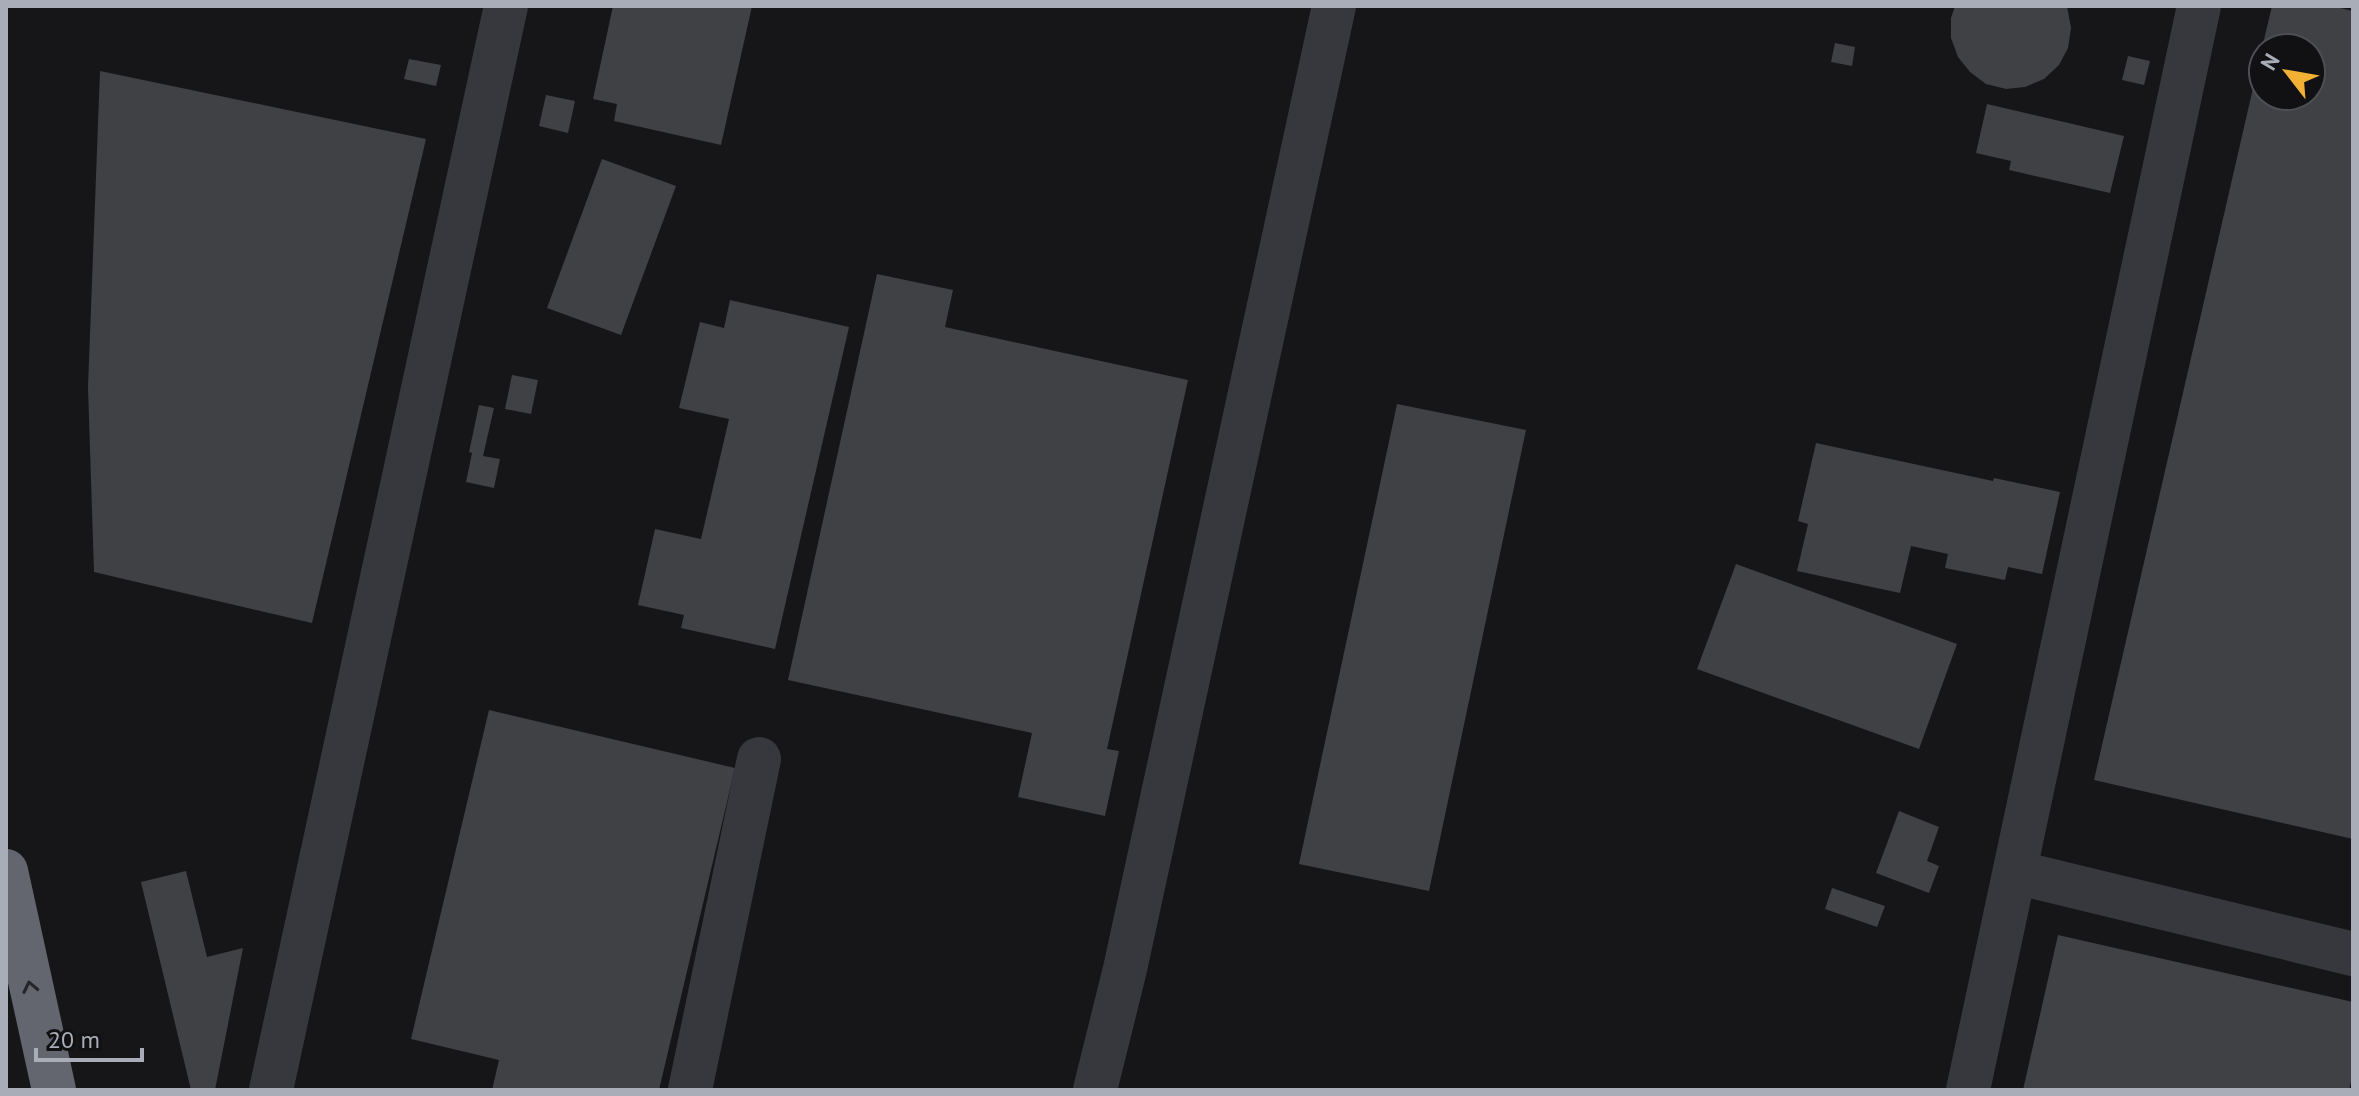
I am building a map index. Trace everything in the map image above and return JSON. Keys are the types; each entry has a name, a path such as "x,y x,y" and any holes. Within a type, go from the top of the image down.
{"highway":[{"path":"6,871 54,1090"}],"lane":[{"path":"271,1090 506,6"},
{"path":"1095,1090 1132,939 1334,6"},
{"path":"1968,1090 2199,6"},
{"path":"690,1090 759,759"},
{"path":"2015,872 2353,954"}],"building":[{"path":"613,6 752,6 721,145 614,121 617,104 593,99"},
{"path":"1955,6 2067,6 2071,28 2068,48 2059,65 2044,79 2025,87 2006,89 1986,84 1970,72 1958,57 1951,38 1951,18"},
{"path":"2272,6 2332,6 2353,11 2353,839 2094,780 2248,112 2327,112 2327,32 2266,32"},
{"path":"1835,43 1855,47 1852,66 1831,62"},
{"path":"2128,56 2150,61 2144,85 2122,80"},
{"path":"409,59 441,65 436,86 404,79"},
{"path":"100,71 426,139 312,623 94,572 88,387"},
{"path":"546,95 575,101 568,133 539,126"},
{"path":"1987,104 2124,136 2110,193 2009,170 2011,161 1976,153"},
{"path":"602,159 676,186 621,335 547,308"},
{"path":"877,274 953,290 945,327 1188,380 1107,749 1119,751 1105,816 1018,797 1032,733 788,680"},
{"path":"730,300 849,327 775,649 681,628 684,615 638,605 655,529 701,539 729,419 679,408 700,322 724,328"},
{"path":"512,375 538,380 531,414 505,409"},
{"path":"1397,404 1526,430 1429,891 1299,864"},
{"path":"479,405 494,408 483,456 500,459 494,488 466,482"},
{"path":"1816,443 1993,481 1994,478 2060,492 2042,574 2008,567 2005,580 1945,568 1948,554 1911,546 1900,593 1797,571 1808,524 1798,521"},
{"path":"1736,564 1957,644 1919,749 1697,669"},
{"path":"489,710 735,768 659,1090 492,1090 499,1060 411,1039"},
{"path":"1899,811 1939,827 1927,861 1939,866 1929,893 1876,873"},
{"path":"186,871 207,957 243,948 215,1090 191,1090 141,882"},
{"path":"1832,888 1885,906 1877,927 1825,909"},
{"path":"2058,935 2353,1002 2353,1073 2349,1090 2023,1090"}]}
